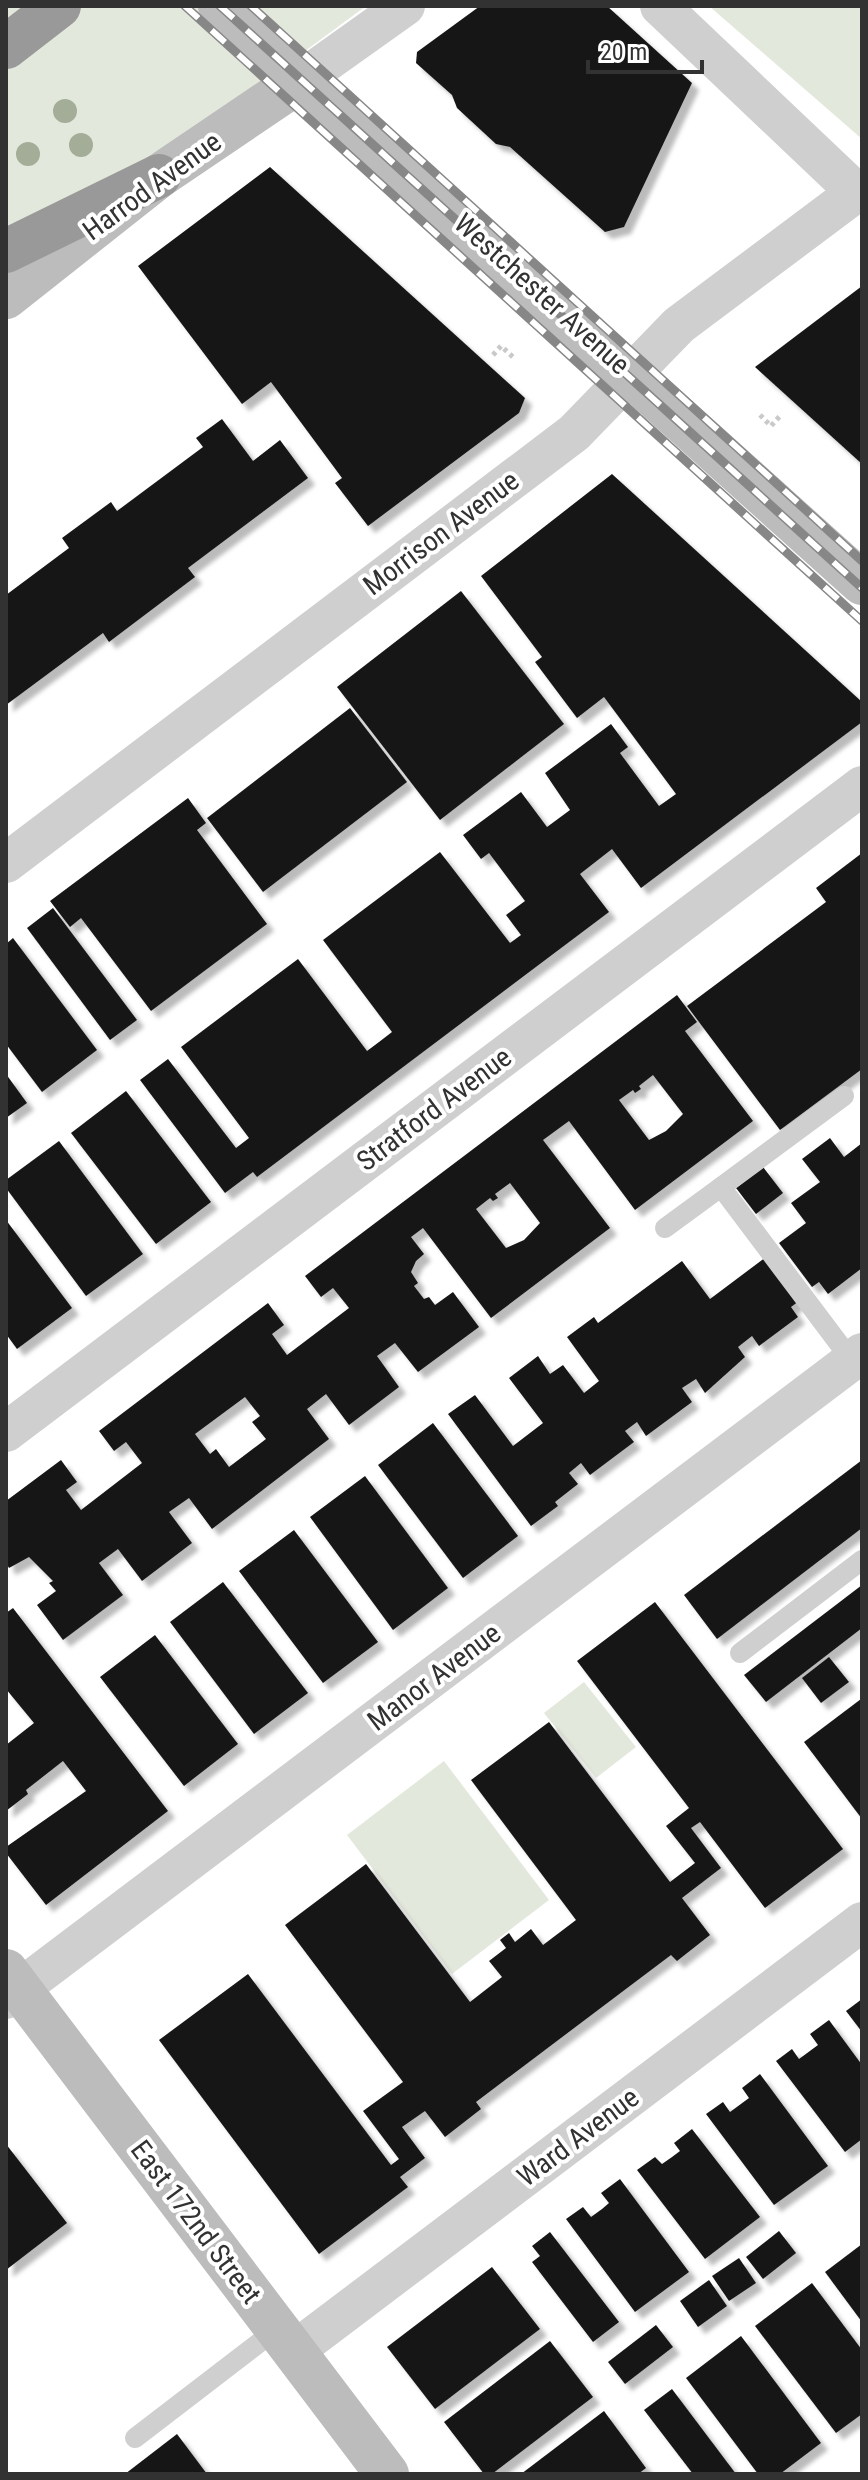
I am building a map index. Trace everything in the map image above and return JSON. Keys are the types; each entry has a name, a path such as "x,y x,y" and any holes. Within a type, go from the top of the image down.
{"highway":[{"path":"6,47 59,6"},
{"path":"6,251 159,176"}],"main road":[{"name":"Westchester Avenue","path":"220,6 862,583"},
{"name":"Harrod Avenue","path":"6,297 159,176 301,80"},
{"name":"East 172nd Street","path":"11,1987 387,2474"}],"street":[{"path":"301,80 405,6"},
{"path":"660,6 859,190"},
{"name":"Morrison Avenue","path":"6,863 574,433 679,325 859,190"},
{"name":"Stratford Avenue","path":"6,1432 862,786"},
{"name":"Manor Avenue","path":"11,1987 858,1358"},
{"name":"Ward Avenue","path":"286,2340 862,1922"}],"lane":[{"path":"665,1228 844,1096"},
{"path":"721,1187 858,1358"},
{"path":"740,1653 862,1560"},
{"path":"135,2438 286,2340"}],"path":[{"path":"493,355 501,346 513,357"},
{"path":"760,415 771,426 780,416"}],"shaded area":[{"path":"6,6 366,6 6,272"},
{"path":"709,6 862,6 862,139"},
{"path":"584,1682 636,1747 596,1778 544,1713"},
{"path":"444,1761 549,1900 452,1974 347,1835"}],"building":[{"path":"480,6 607,6 692,83 624,227 605,232 510,147 496,144 457,108 452,95 416,63 417,52"},
{"path":"270,167 525,398 519,413 368,526 335,483 342,478 271,382 242,404 138,266"},
{"path":"862,286 862,464 755,367"},
{"path":"222,419 253,461 280,440 308,478 188,568 195,577 109,642 103,633 6,705 6,595 69,548 62,538 111,502 117,511 203,447 196,438"},
{"path":"612,474 862,702 862,722 641,888 612,849 580,874 609,912 257,1177 253,1172 225,1193 140,1080 168,1059 236,1148 249,1138 181,1047 298,959 367,1051 379,1042 392,1032 323,940 440,852 510,943 521,935 506,915 525,901 489,853 481,859 463,835 521,792 547,827 570,810 545,773 611,724 628,747 620,753 659,806 676,794 604,697 577,718 535,662 542,657 481,576"},
{"path":"461,591 564,724 440,820 337,687"},
{"path":"350,708 407,782 263,892 207,818"},
{"path":"188,798 206,823 197,830 267,924 151,1011 81,918 70,927 50,901"},
{"path":"862,853 862,1069 780,1130 687,1006 826,902 816,888"},
{"path":"53,908 137,1020 110,1040 27,928"},
{"path":"13,938 97,1050 42,1092 6,1044 6,944"},
{"path":"677,995 697,1022 685,1031 753,1121 635,1210 569,1121 543,1140 610,1228 491,1318 423,1228 411,1237 424,1254 411,1272 418,1283 414,1286 424,1299 429,1297 435,1305 453,1292 479,1327 418,1372 395,1343 377,1356 399,1387 349,1425 326,1394 307,1409 329,1439 212,1529 189,1498 169,1512 192,1543 142,1581 118,1549 99,1563 123,1595 63,1640 37,1605 56,1591 49,1583 53,1581 29,1557 9,1568 6,1563 6,1501 61,1460 77,1482 66,1490 81,1510 142,1463 126,1442 114,1451 99,1431 268,1303 284,1325 272,1334 287,1355 349,1308 333,1288 321,1297 305,1276","holes":["653,1075 683,1114 666,1131 649,1140 619,1100 633,1090 635,1093 641,1089 639,1086","510,1183 540,1223 524,1240 506,1248 476,1209 490,1198 493,1201 498,1198 495,1194","245,1397 260,1416 252,1422 266,1439 229,1467 216,1449 210,1454 195,1434"]},
{"path":"6,1074 27,1103 6,1118"},
{"path":"126,1091 211,1202 156,1244 71,1133"},
{"path":"830,1138 844,1157 862,1143 862,1268 828,1294 819,1282 812,1287 779,1243 806,1223 791,1203 820,1182 802,1159"},
{"path":"59,1141 143,1254 86,1296 6,1188 6,1180"},
{"path":"763,1167 783,1193 756,1214 736,1188"},
{"path":"6,1220 72,1308 17,1349 6,1334"},
{"path":"766,1257 799,1301 791,1307 798,1317 759,1346 752,1336 738,1347 745,1357 705,1393 696,1379 682,1388 692,1402 646,1436 637,1422 625,1431 634,1442 590,1475 581,1463 569,1473 578,1484 555,1502 558,1506 531,1526 448,1414 475,1395 513,1446 543,1423 509,1378 538,1356 550,1374 563,1365 584,1393 599,1381 567,1337 594,1317 598,1323 682,1261 710,1299"},
{"path":"433,1423 518,1536 463,1578 378,1465"},
{"path":"862,1460 862,1528 717,1639 684,1595"},
{"path":"365,1476 448,1588 393,1630 310,1517"},
{"path":"294,1530 378,1642 323,1683 239,1571"},
{"path":"223,1582 308,1693 254,1734 170,1622"},
{"path":"862,1585 862,1628 766,1702 744,1675"},
{"path":"655,1602 843,1849 765,1908 700,1822 691,1828 721,1868 682,1898 710,1935 677,1961 671,1955 476,2102 481,2109 445,2137 425,2111 402,2127 425,2158 400,2177 408,2187 319,2254 159,2040 248,1974 391,2165 399,2159 363,2111 403,2082 285,1925 366,1864 470,2002 502,1977 489,1961 506,1948 500,1940 509,1933 515,1942 531,1929 543,1945 576,1920 471,1780 549,1722 670,1882 695,1863 666,1826 689,1808 577,1661"},
{"path":"13,1608 168,1811 46,1905 6,1853 6,1847 86,1791 63,1761 26,1790 28,1794 6,1811 6,1745 34,1723 6,1689 6,1613"},
{"path":"155,1635 238,1744 184,1786 100,1677"},
{"path":"829,1657 849,1682 821,1703 802,1678"},
{"path":"862,1700 862,1819 804,1742"},
{"path":"862,1999 862,2032 846,2011"},
{"path":"829,2020 862,2065 862,2139 845,2152 776,2061 792,2049 799,2059 818,2045 810,2034"},
{"path":"760,2074 828,2166 774,2205 706,2114 723,2102 730,2112 749,2098 742,2088"},
{"path":"692,2129 760,2217 705,2259 637,2170 655,2157 662,2164 672,2157 680,2151 674,2143"},
{"path":"6,2144 67,2223 6,2270"},
{"path":"620,2179 689,2272 635,2312 566,2219 583,2207 591,2217 602,2209 609,2203 601,2193"},
{"path":"779,2231 796,2253 763,2279 746,2257"},
{"path":"550,2232 619,2322 593,2342 532,2262 540,2256 532,2246"},
{"path":"862,2244 862,2322 825,2272"},
{"path":"739,2258 756,2283 729,2301 712,2276"},
{"path":"492,2267 540,2329 435,2409 387,2347"},
{"path":"709,2280 727,2306 698,2327 680,2301"},
{"path":"812,2283 862,2350 862,2414 836,2433 755,2326"},
{"path":"656,2325 673,2347 625,2384 608,2362"},
{"path":"741,2336 821,2443 780,2474 758,2474 686,2378"},
{"path":"550,2341 593,2397 492,2474 484,2474 444,2422"},
{"path":"672,2389 736,2474 693,2474 644,2410"},
{"path":"604,2411 646,2468 638,2474 521,2474"},
{"path":"177,2434 207,2474 125,2474"}],"railway":[{"path":"185,6 862,621"},
{"path":"220,6 862,588"},
{"path":"251,6 862,561"}]}
